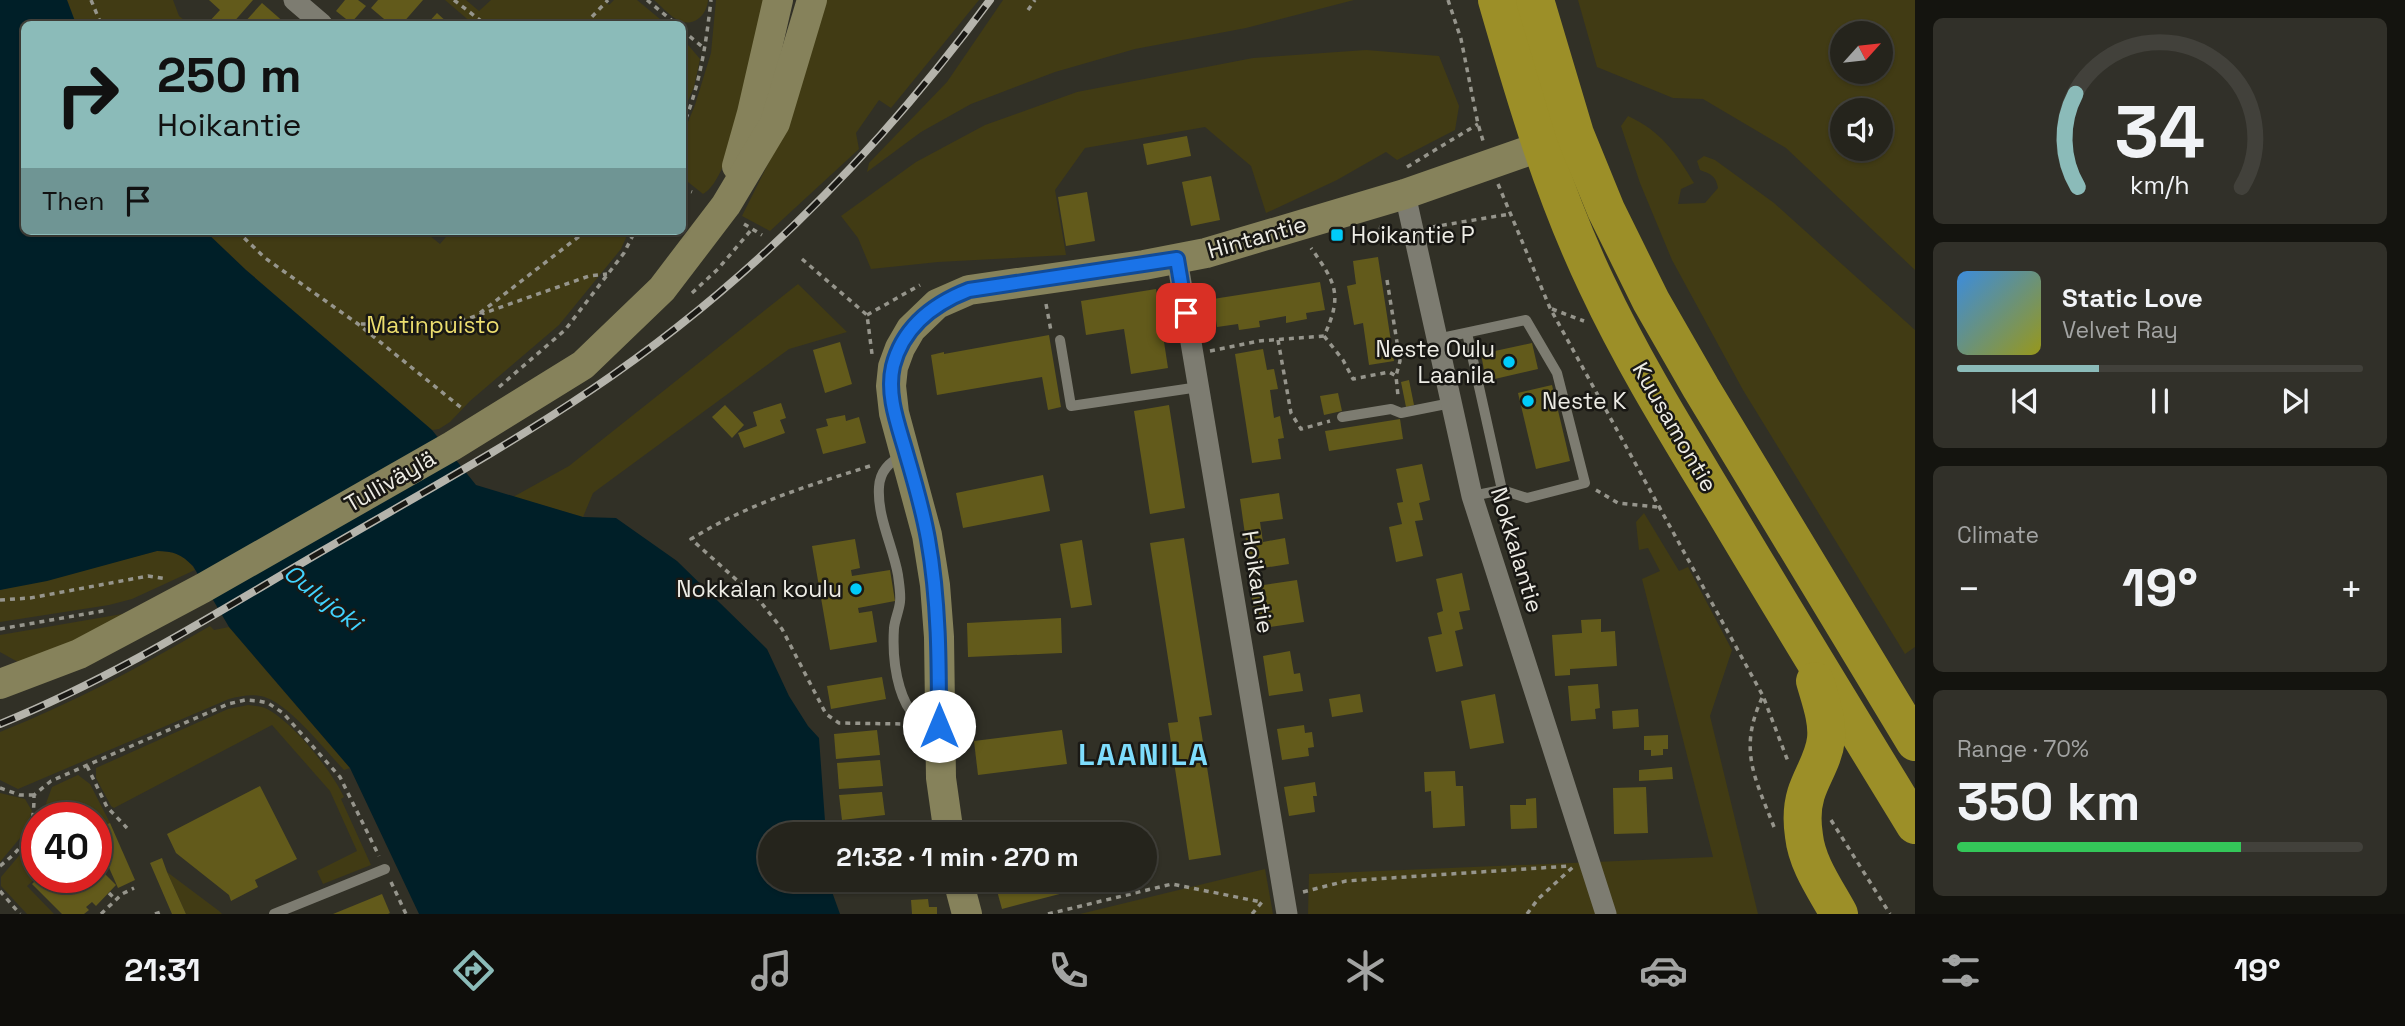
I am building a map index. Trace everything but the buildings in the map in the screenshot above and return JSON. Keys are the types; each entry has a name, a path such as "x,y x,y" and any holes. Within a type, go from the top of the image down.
{"highway":[{"name":"Kuusamontie","path":"1496,0 1541,148 1567,218 1597,286 1650,386 1915,825"},
{"name":"Kuusamontie","path":"1535,0 1575,134 1606,210 1651,301 1908,720"},
{"path":"1795,630 1815,682 1826,724 1825,748 1804,772 1806,794 1803,835 1806,851 1839,914"},
{"path":"1804,772 1866,745 1908,720"}],"main road":[{"name":"Tulliväylä","path":"735,214 752,113 778,0"},
{"name":"Tulliväylä","path":"5,679 79,654 203,588 452,446 583,365 735,214 775,123 812,0"},
{"name":"Hintantie","path":"947,822 934,725 939,637 935,585 927,536 901,456 891,386 893,367 911,329 937,304 969,290 1177,259 1406,181 1491,164 1575,134"},
{"path":"961,892 967,914"}],"street":[{"path":"294,0 318,21"},
{"name":"Nokkalantie","path":"1406,181 1413,230 1472,496 1582,865 1606,914"},
{"name":"Hoikantie","path":"1177,259 1285,905"}],"lane":[{"path":"1437,339 1526,320 1557,373 1585,483 1527,498 1502,490 1472,496"},
{"path":"1467,333 1502,490"},
{"path":"1060,340 1071,406 1199,387"},
{"path":"1342,418 1391,409 1401,413 1451,403"},
{"path":"901,456 884,469 879,484 879,508 891,545 901,600 894,627 895,662 900,691 911,712 934,725"},
{"path":"274,914 385,869"}],"path":[{"path":"91,0 99,21"},
{"path":"454,0 481,21"},
{"path":"588,21 608,0"},
{"path":"647,0 672,21"},
{"path":"686,119 693,103 706,50 711,0"},
{"path":"1028,9 1035,0"},
{"path":"1448,0 1461,39 1478,124 1491,164 1550,308 1763,696 1782,751 1804,772"},
{"path":"686,33 706,50"},
{"path":"1406,181 1478,124"},
{"path":"686,190 692,192"},
{"path":"735,214 762,235"},
{"path":"1376,226 1391,233 1510,214"},
{"path":"692,293 718,269 752,229"},
{"path":"241,235 265,258 358,324 468,413"},
{"path":"475,316 581,235"},
{"path":"498,388 565,330 624,253 633,235"},
{"path":"1308,243 1331,275 1335,293 1333,317 1324,336"},
{"path":"358,324 448,324 589,276 608,274"},
{"path":"1387,280 1400,361 1396,376 1401,413"},
{"path":"867,315 920,285"},
{"path":"1045,295 1052,334 1060,340"},
{"path":"1550,308 1592,325"},
{"path":"1194,355 1259,341 1324,336"},
{"path":"1324,336 1343,360 1353,379 1390,372 1396,376"},
{"path":"1278,340 1291,413 1301,429 1342,418"},
{"path":"901,456 792,490 724,519 691,539 759,600 782,629 825,714 831,720 839,723 934,725"},
{"path":"1585,483 1618,503 1658,507"},
{"path":"0,600 30,598 148,576 169,579"},
{"path":"0,628 112,609"},
{"path":"1763,696 1753,719 1750,753 1759,793 1776,834"},
{"path":"0,788 20,795 34,795 51,781 228,704 246,700 268,703 283,713 340,777 406,914"},
{"path":"87,766 107,807 127,828"},
{"path":"0,866 16,853 29,834 34,819 34,795"},
{"path":"1829,817 1890,914"},
{"path":"1285,905 1346,881 1582,865"},
{"path":"1527,914 1538,899 1582,865"},
{"path":"1048,914 1171,884 1262,902"},
{"path":"101,914 122,894 134,888"},
{"path":"0,891 20,914"},
{"path":"109,893 116,900"}],"green space":[{"path":"67,0 173,0 179,16 185,21 75,21"},
{"path":"445,0 466,0 479,11 491,0 604,0 609,5 614,0 637,0 662,21 470,21"},
{"path":"654,0 708,0 702,16 693,22 680,21"},
{"path":"716,0 765,0 734,136 725,163 714,183 703,194 686,180 686,127 711,53"},
{"path":"826,0 979,0 891,108 879,100 856,133 859,149 770,231 742,216 788,124"},
{"path":"1003,0 1354,0 1246,28 1135,49 1055,72 971,104 921,132 867,172 869,163 947,82"},
{"path":"1578,0 1915,0 1915,270 1786,148 1703,99 1673,98 1597,67"},
{"path":"686,43 700,59 694,87 686,105"},
{"path":"1366,50 1439,56 1459,106 1455,130 1397,160 1386,152 1337,180 1266,213 1251,166 1205,127 1085,148 1055,190 1066,255 938,262 871,269 858,238 841,216 916,162 985,125 1077,92 1253,58"},
{"path":"1628,116 1650,129 1667,144 1694,183 1681,189 1678,204 1705,203 1718,188 1710,174 1700,170 1697,161 1704,156 1715,160 1774,203 1915,330 1915,647 1905,654 1743,390 1672,260 1640,183 1621,126"},
{"name":"Matinpuisto","path":"209,235 429,235 440,244 448,235 627,235 621,249 559,325 470,401 450,422 432,430 246,270"},
{"path":"798,284 847,332 789,349 593,493 583,517 513,497 569,466"},
{"path":"1644,513 1679,571 1688,567 1732,650 1710,716 1758,914 1308,914 1309,874 1713,857 1642,579 1660,571 1648,548 1639,550 1636,522"},
{"path":"157,551 179,555 195,570 132,599 0,622 0,590"},
{"path":"128,613 130,616 26,662 18,662 0,652 0,635"},
{"path":"210,626 214,630 229,627 350,768 344,770 286,710 267,698 253,695 229,699 18,789 0,780 0,732 107,683"},
{"path":"248,705 264,708 279,717 301,737 338,786 344,797 341,799 371,865 323,884 317,871 357,851 330,791 272,725 112,807 112,802 109,802 96,778 96,768 228,709"},
{"path":"78,775 90,784 99,802 46,802 52,787"},
{"path":"0,793 25,799 27,802 21,802 21,837 0,862"},
{"path":"21,853 21,893 34,893 54,914 27,914 1,886 1,877"},
{"path":"1265,869 1273,914 1080,914"},
{"path":"167,872 219,911 222,914 186,914"}],"water":[{"name":"Oulujoki","path":"0,0 67,0 75,21 21,21 21,235 209,235 246,270 432,430 476,485 583,517 616,518 677,561 767,649 789,696 819,738 825,822 758,822 758,892 832,892 840,914 419,914 350,768 229,627 193,566 181,556 157,551 47,581 0,590"}],"railway":[{"path":"0,724 84,686 205,620 526,432 648,349 704,306 757,260 856,162 903,110 990,0"}],"place":[{"name":"Hoikantie P","path":"1337,235"},
{"name":"Neste Oulu Laanila","path":"1509,362"},
{"name":"Neste K","path":"1528,401"},
{"name":"Nokkalan koulu","path":"856,589"}],"district":[{"name":"LAANILA","path":"1144,754"}],"route":[{"path":"939,726 939,637 935,585 923,515 894,413 891,386 893,367 911,329 937,304 969,290 1177,259 1186,313"}]}
